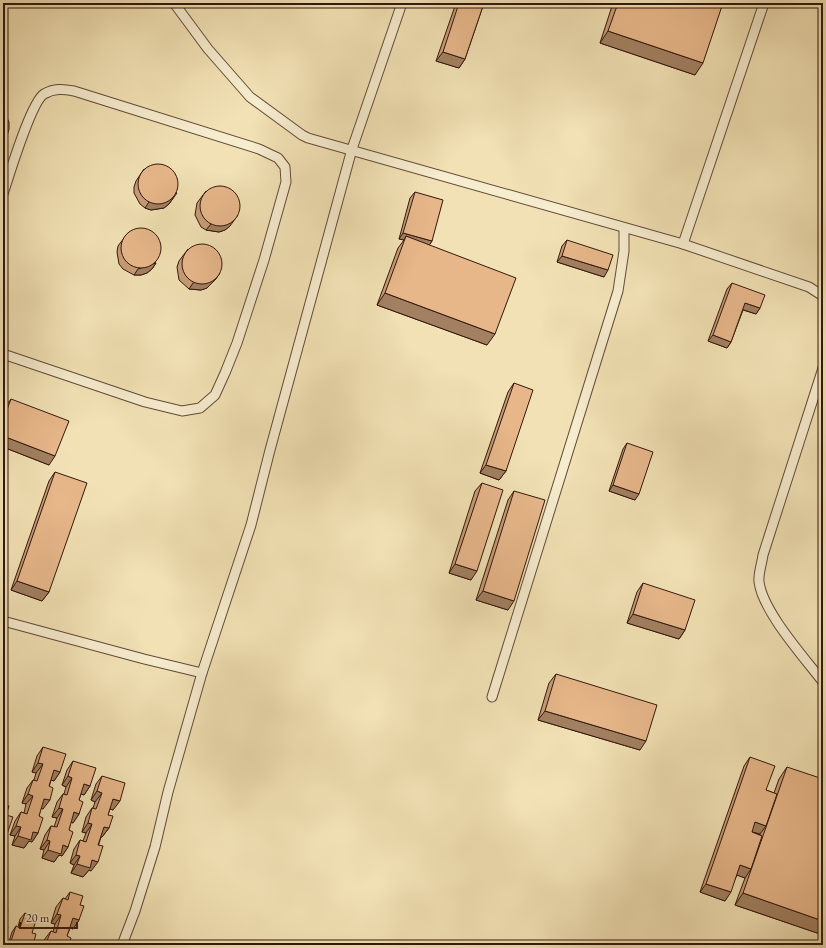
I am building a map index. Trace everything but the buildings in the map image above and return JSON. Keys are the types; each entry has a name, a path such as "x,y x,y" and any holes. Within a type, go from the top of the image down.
{"lane":[{"path":"174,3 208,49 250,97 302,135 683,244 809,287 823,296"},
{"path":"122,945 135,911 155,847 168,792 202,673 251,525 352,149 402,3"},
{"path":"683,244 764,3"},
{"path":"3,194 31,112 43,94 57,89 74,91 259,149 278,158 285,167 286,182 264,260 237,343 215,395 200,408 182,411 145,402 3,354"},
{"path":"492,696 618,291 624,251 624,228"},
{"path":"823,368 763,555 759,581 764,600 776,620 823,682"},
{"path":"3,622 202,673"}]}
